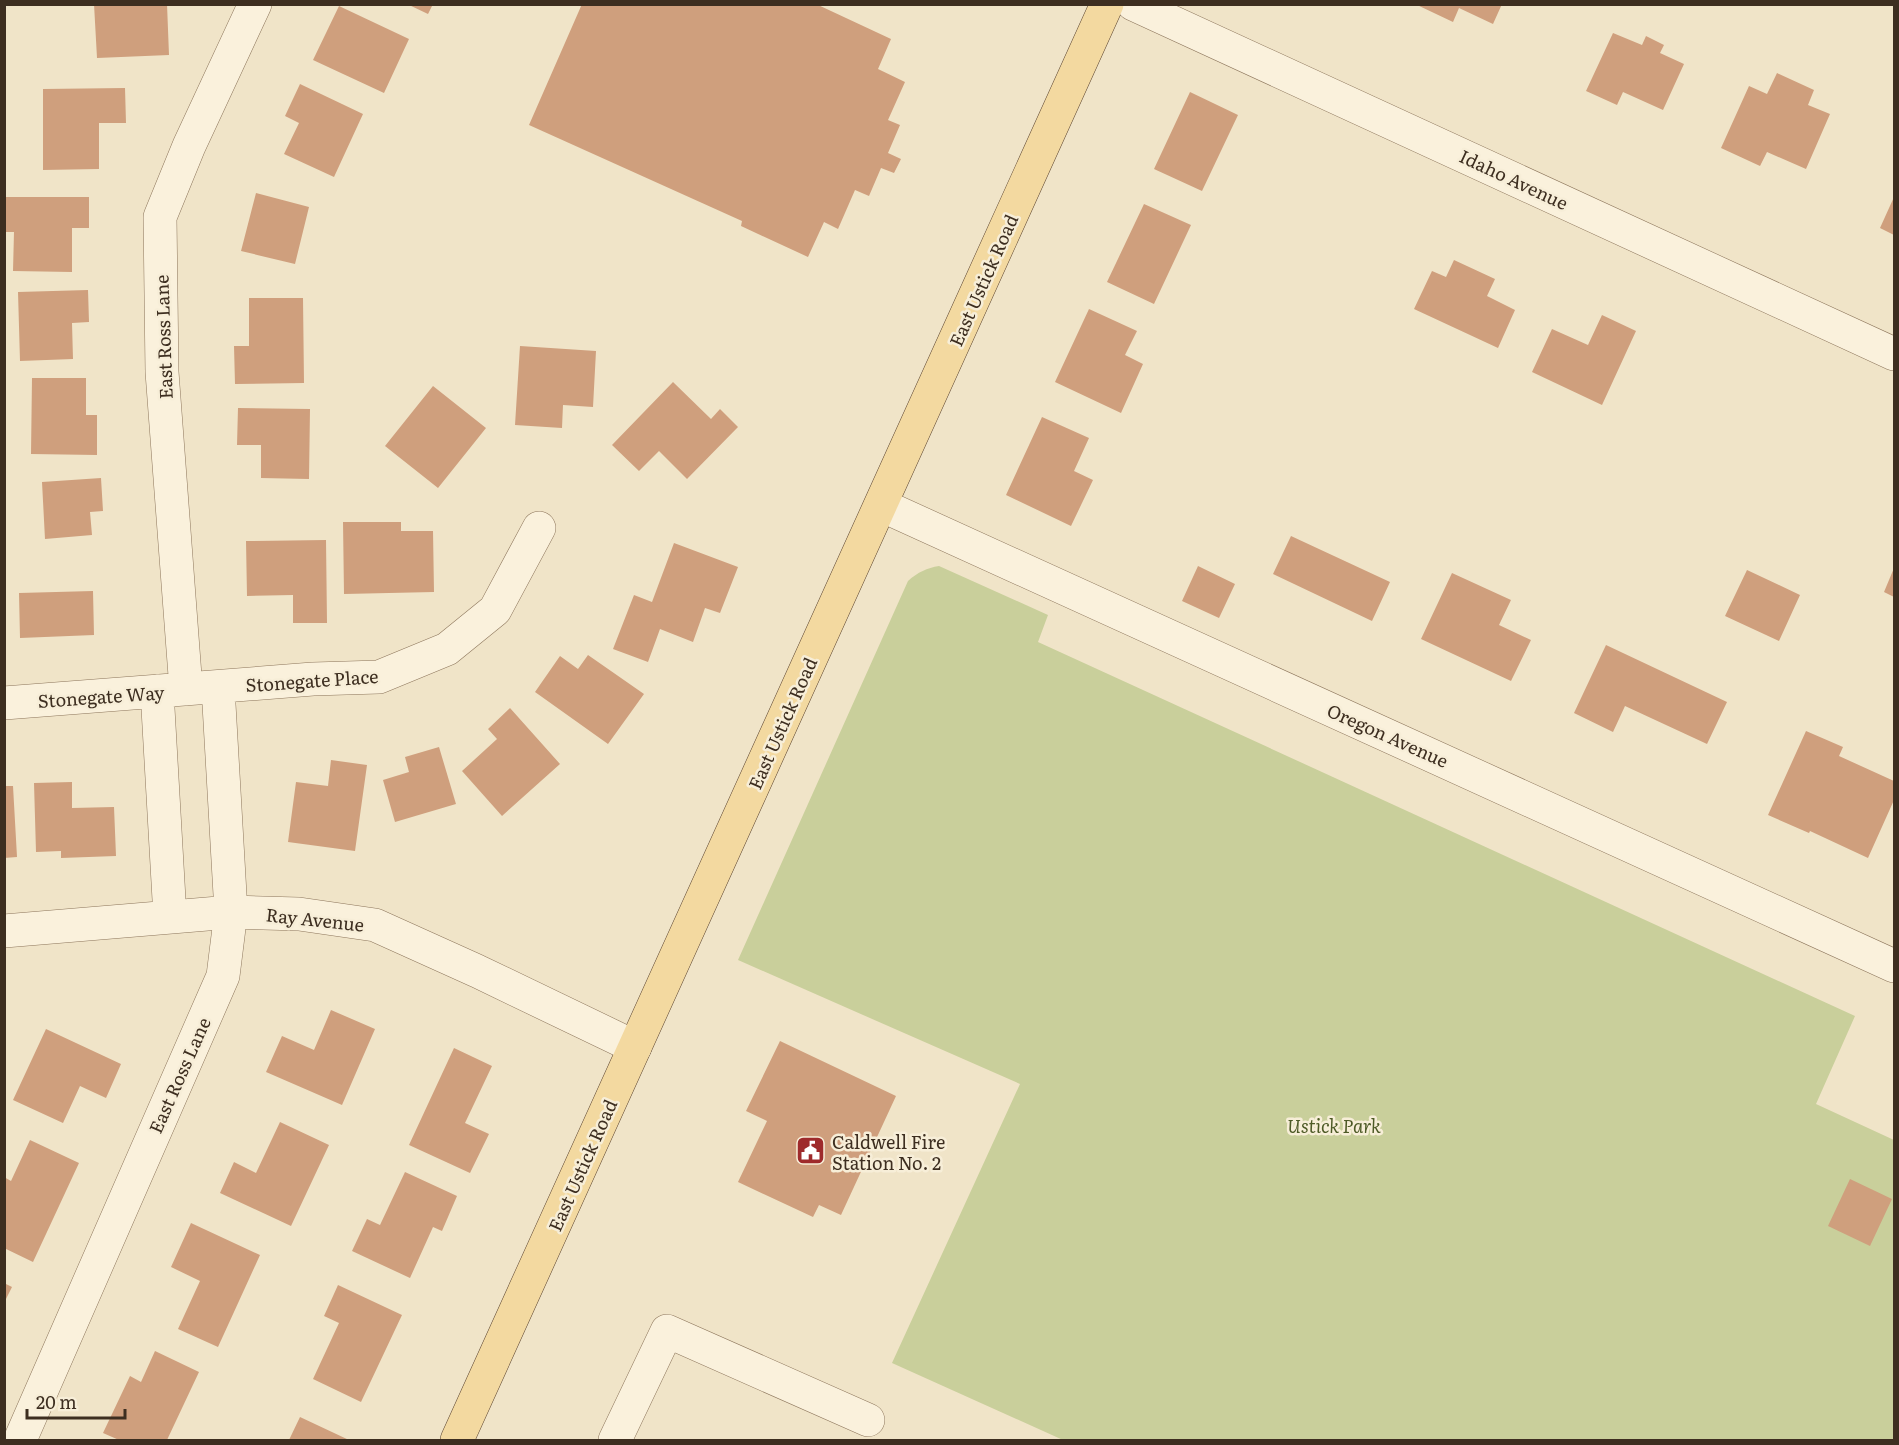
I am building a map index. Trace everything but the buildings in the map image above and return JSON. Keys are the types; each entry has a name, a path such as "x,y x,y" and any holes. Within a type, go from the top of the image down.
{"main road":[{"name":"East Ustick Road","path":"457,1440 1107,4"}],"street":[{"name":"East Ross Lane","path":"20,1440 222,976 231,912 190,689 162,372 160,217 189,146 255,4"},
{"name":"Idaho Avenue","path":"1133,4 1894,354"},
{"name":"Oregon Avenue","path":"881,506 1894,966"},
{"name":"Stonegate Place","path":"190,689 314,679 379,678 447,649 495,610 539,528"},
{"name":"East Ross Lane","path":"170,917 190,689"},
{"name":"Stonegate Way","path":"4,703 190,689"},
{"name":"Ray Avenue","path":"4,932 231,912 299,914 375,925 635,1047"},
{"path":"615,1440 667,1331 868,1420"}],"green space":[{"name":"Ustick Park","path":"939,566 1048,615 1038,642 1855,1016 1816,1104 1894,1140 1894,1440 1063,1440 892,1363 1020,1084 738,960 908,581 923,571"}],"place":[{"name":"Caldwell Fire Station No. 2","path":"811,1151"}]}
